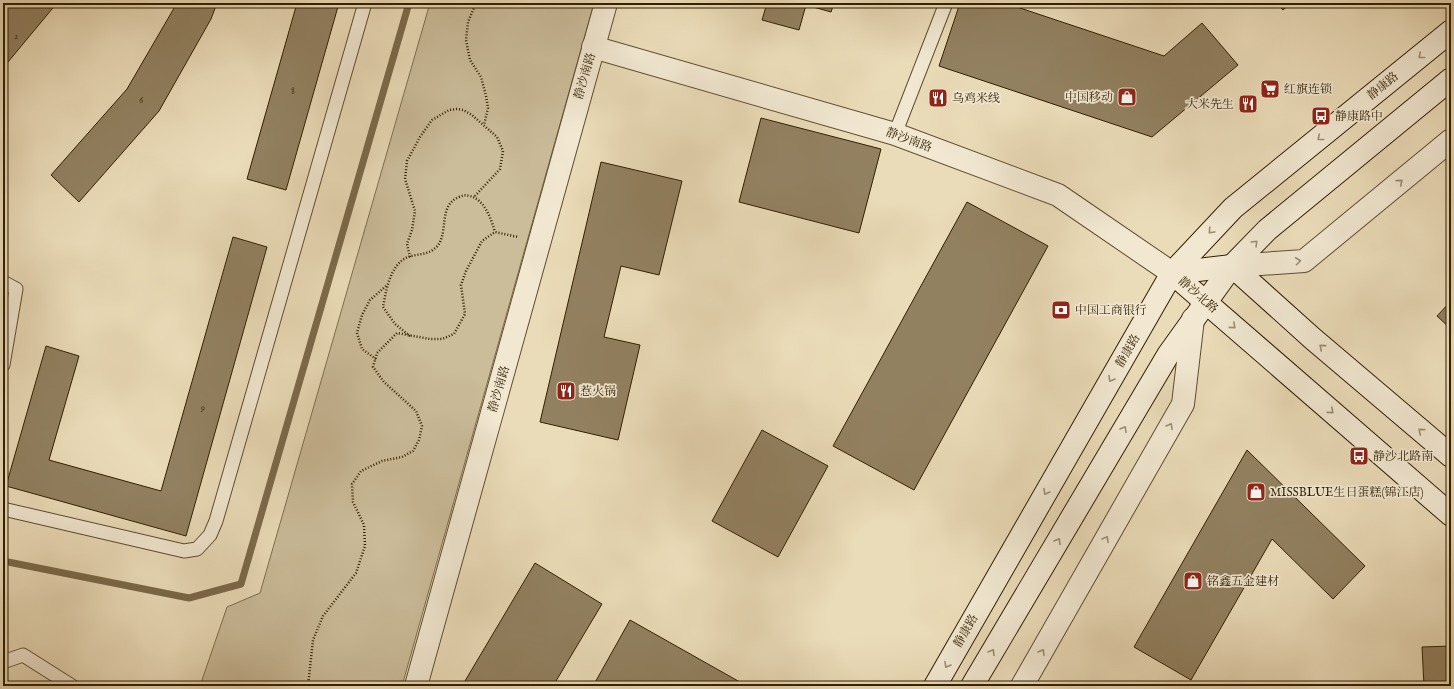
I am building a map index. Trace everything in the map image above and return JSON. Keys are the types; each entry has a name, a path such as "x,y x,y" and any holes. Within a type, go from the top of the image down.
{"street":[{"path":"594,47 606,3"},
{"name":"静康路","path":"935,686 1172,273 1233,208 1451,31"},
{"name":"静沙南路","path":"416,686 594,47 894,134 1058,195 1172,273"},
{"path":"972,686 1168,355 1232,266 1267,230 1451,79"},
{"name":"静沙北路","path":"1451,140 1304,261 1232,266 1172,273 1199,310 1451,516"},
{"path":"1232,266 1312,338 1451,456"},
{"path":"1022,686 1183,404 1199,310"}],"lane":[{"path":"3,509 184,551 197,549 210,536 216,521 365,3"},
{"path":"894,134 946,3"},
{"path":"3,282 16,289 3,365"},
{"path":"3,662 23,655 72,686"}],"path":[{"path":"476,3 468,22 466,40 470,60 481,77 486,96 488,108 484,125"},
{"path":"410,257 407,244 412,230 415,211 405,179 407,161 420,137 432,120 449,110 464,110 484,125 497,137 503,151 500,168 474,197"},
{"path":"410,336 395,324 383,307 387,286 395,268 407,257 434,249 441,240 446,209 454,199 465,195 474,197 485,208 495,232"},
{"path":"308,686 313,640 323,616 356,572 365,546 364,525 353,502 352,484 361,471 382,461 402,457 413,451 419,440 422,426 416,411 384,382 373,367 377,353 396,333 430,339 442,339 454,334 465,314 461,285 466,271 482,241 495,232 539,243"},
{"path":"376,359 362,349 357,333 362,315 370,300 387,286"}],"shaded area":[{"path":"430,3 594,3 402,686 200,686 227,607 260,593"}],"building":[{"path":"57,3 3,68 3,4"},
{"path":"177,3 217,3 211,19 159,111 79,202 51,175 127,89"},
{"path":"297,3 339,3 286,190 247,179"},
{"path":"767,3 834,3 831,12 806,5 799,30 762,20"},
{"path":"960,3 1005,3 1164,56 1202,23 1238,65 1152,137 939,66"},
{"path":"1276,3 1291,3 1283,10"},
{"path":"761,118 881,149 859,233 739,202"},
{"path":"601,162 682,181 659,275 621,266 604,337 640,345 618,440 540,422"},
{"path":"967,202 1048,246 914,490 833,446"},
{"path":"233,237 267,247 186,536 6,486 46,346 79,356 49,460 161,491"},
{"path":"1451,301 1451,329 1437,316"},
{"path":"762,430 828,466 778,557 712,521"},
{"path":"1247,450 1365,566 1333,599 1272,539 1191,680 1134,647"},
{"path":"535,563 602,604 553,686 462,686"},
{"path":"630,620 747,686 593,686"},
{"path":"1451,646 1451,686 1424,686 1422,647"}],"waterway":[{"path":"3,564 8,562 189,598 241,584 409,3"}],"place":[{"name":"红旗连锁","path":"1270,89"},
{"name":"中国移动","path":"1127,97"},
{"name":"乌鸡米线","path":"938,98"},
{"name":"大米先生","path":"1248,104"},
{"name":"静康路中","path":"1321,116"},
{"name":"中国工商银行","path":"1061,310"},
{"name":"惹火锅","path":"566,391"},
{"name":"静沙北路南","path":"1359,456"},
{"name":"MISSBLUE生日蛋糕(锦江店)","path":"1256,492"},
{"name":"铭鑫五金建材","path":"1193,581"}]}
